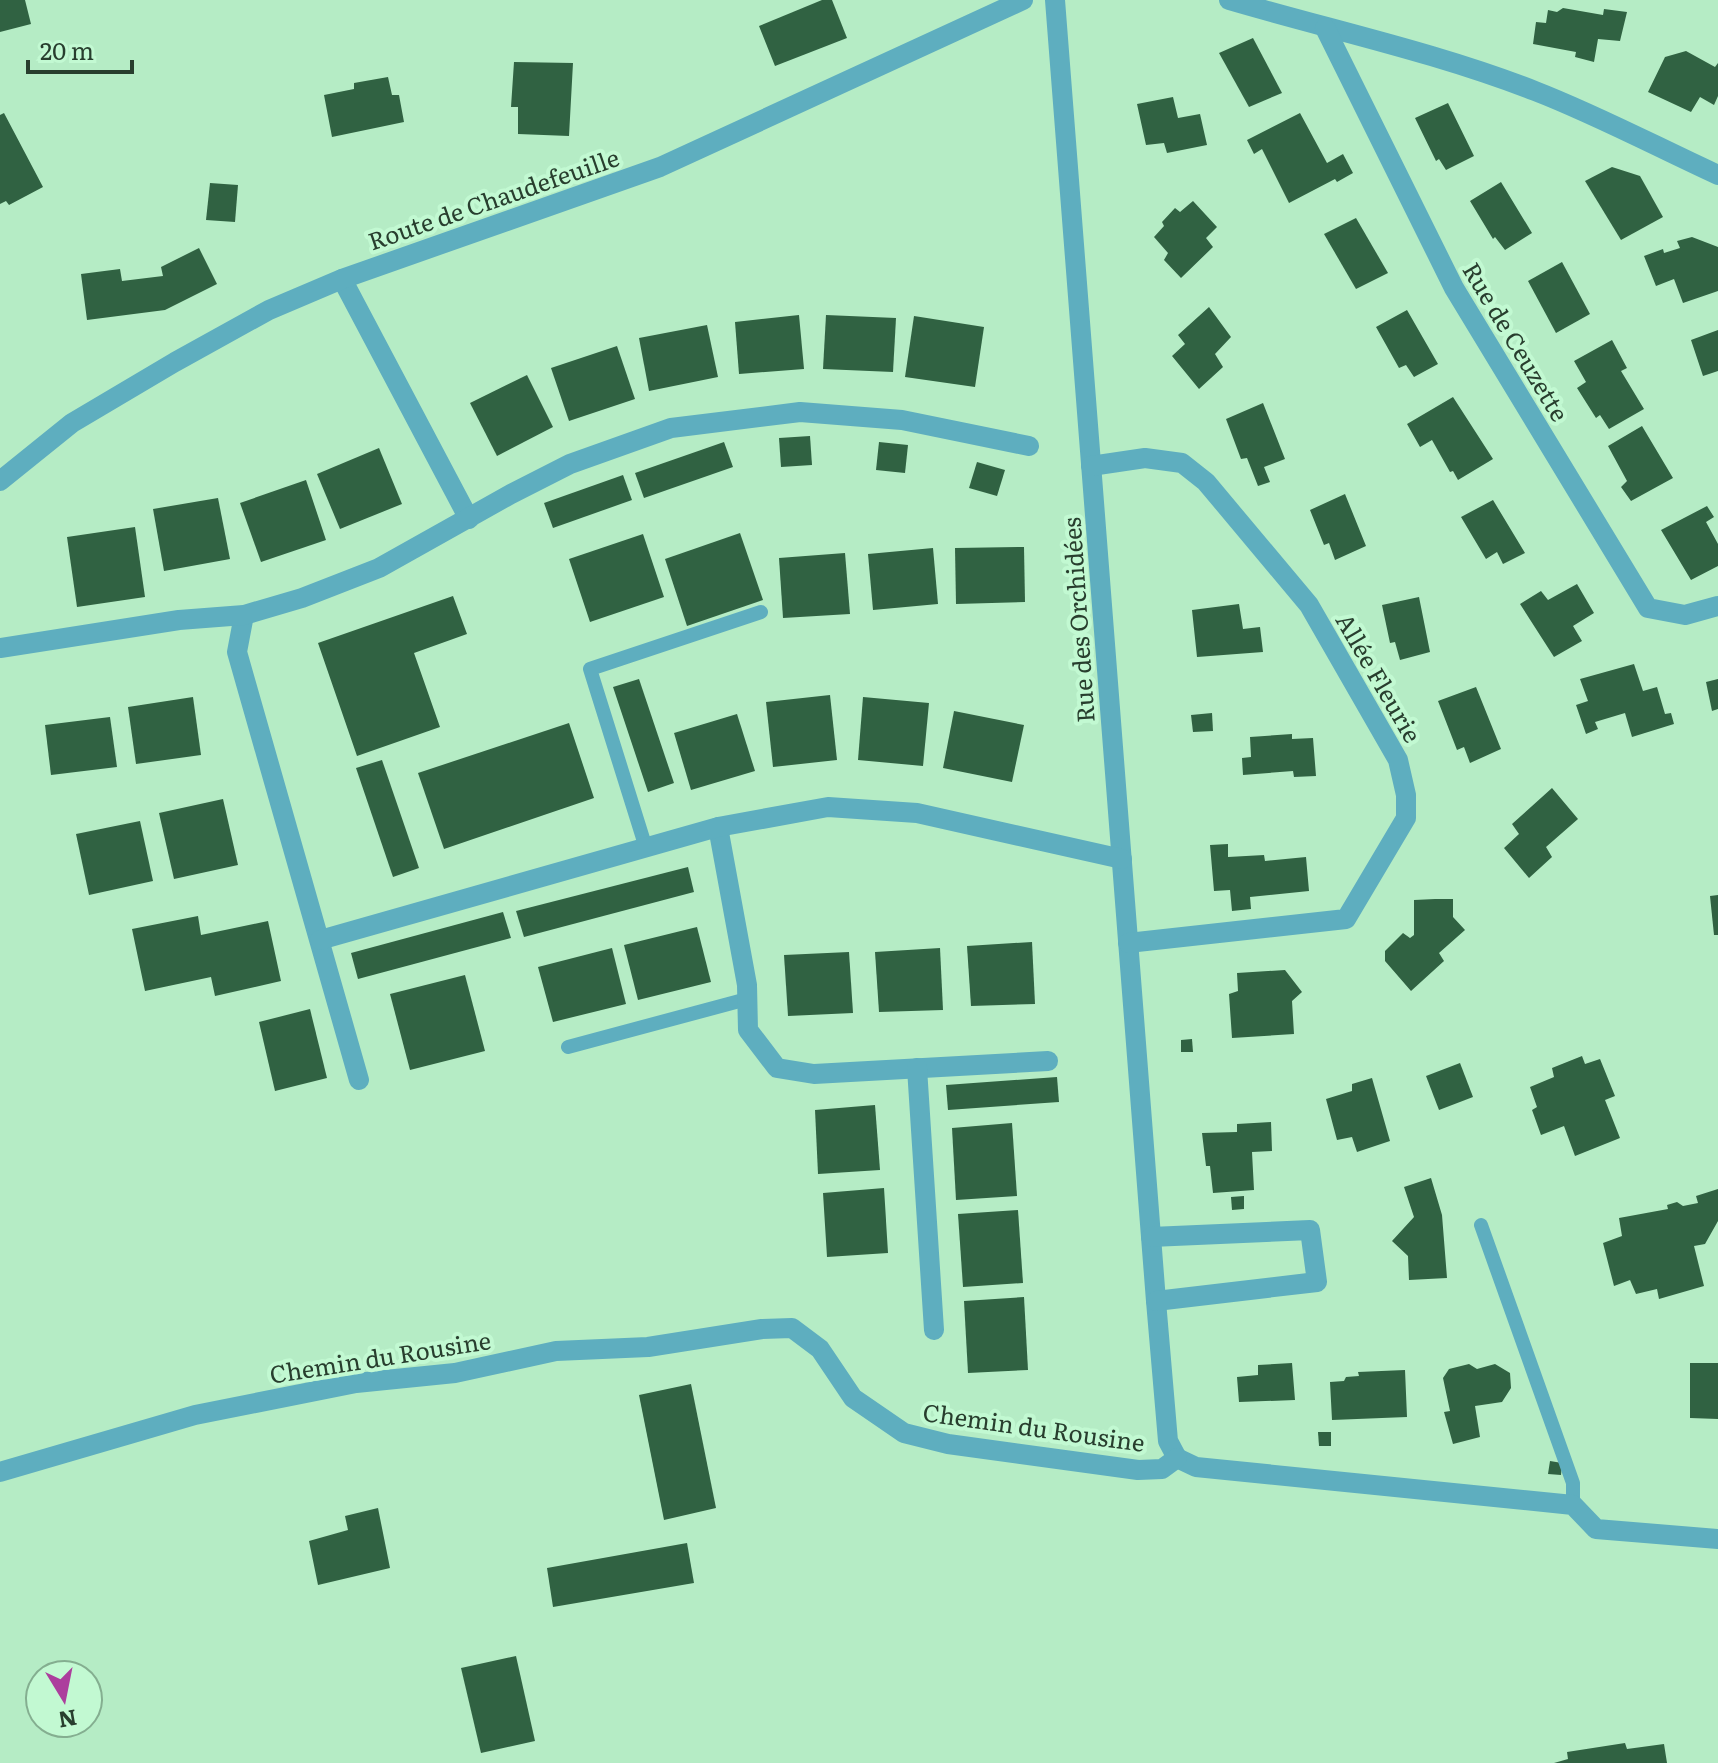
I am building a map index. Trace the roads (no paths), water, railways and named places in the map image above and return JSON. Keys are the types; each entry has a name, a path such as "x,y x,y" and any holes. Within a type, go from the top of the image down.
{"street":[{"name":"Route de Chaudefeuille","path":"0,481 72,423 269,310 342,279 660,167 1023,0"},
{"name":"Rue des Orchidées","path":"1055,0 1156,1301 1168,1441 1177,1458"},
{"path":"1229,0 1325,28 1391,43 1535,91 1718,175"},
{"name":"Rue de Ceuzette","path":"1325,28 1454,288 1648,608 1685,615 1718,606"},
{"path":"342,279 469,519"},
{"path":"0,648 179,620 244,615 302,598 379,568 570,464 671,428 800,412 902,420 1029,446"},
{"name":"Allée Fleurie","path":"1091,466 1145,458 1182,463 1206,482 1309,605 1398,760 1406,795 1406,818 1346,919 1128,943"},
{"path":"244,615 237,652 359,1080"},
{"path":"320,940 718,827 828,807 917,813 1122,859"},
{"path":"718,827 747,985 748,1030 777,1068 814,1074 1048,1061"},
{"path":"917,1068 934,1330"},
{"path":"1151,1237 1310,1230 1317,1282 1156,1301"},
{"name":"Chemin du Rousine","path":"0,1472 195,1415 356,1383 455,1373 556,1351 648,1347 762,1329 792,1328 820,1349 853,1398 904,1433 948,1444 1138,1470 1162,1469 1177,1458 1196,1467 1573,1505"},
{"path":"1573,1505 1596,1529 1718,1539"}],"lane":[{"path":"646,848 590,669 761,612"},
{"path":"568,1047 747,999"},
{"path":"1481,1225 1573,1483 1573,1505"}]}
